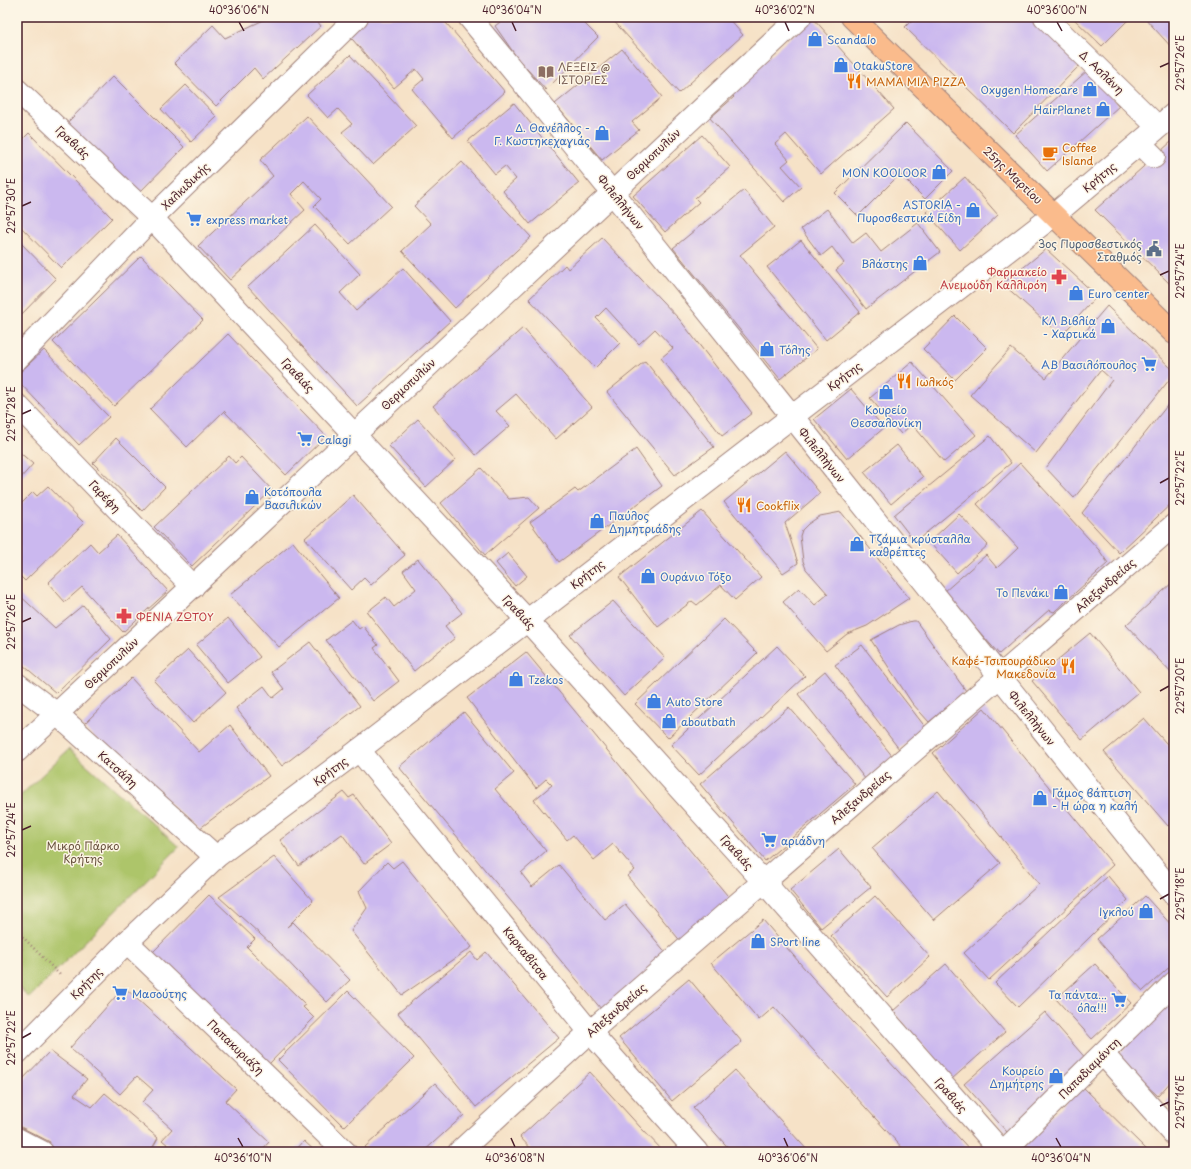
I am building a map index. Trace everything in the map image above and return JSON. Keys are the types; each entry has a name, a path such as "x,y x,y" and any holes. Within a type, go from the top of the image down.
{"main road":[{"name":"25ης Μαρτίου","path":"852,17 1174,333"}],"street":[{"name":"Χαλκιδικής","path":"17,359 152,218 357,17"},
{"name":"Φιλελλήνων","path":"470,17 613,192 999,677 1174,894"},
{"name":"Θερμοπυλών","path":"17,752 800,17"},
{"name":"Δ. Ασλάνη","path":"1045,17 1166,121"},
{"name":"Γραβιάς","path":"17,90 152,218 527,620 763,881 1003,1152"},
{"name":"Κρήτης","path":"17,1053 127,942 216,857 359,750 1054,215 1147,150 1166,121"},
{"name":"Γαρέφη","path":"17,405 192,587"},
{"name":"Αλεξανδρείας","path":"459,1152 590,1032 1174,525"},
{"name":"Κατσάλη","path":"17,684 57,714 216,857"},
{"name":"Καρκαβίτσα","path":"359,750 590,1032 697,1152"},
{"name":"Παπακυριάζη","path":"127,942 346,1152"},
{"name":"Παπαδιαμάντη","path":"1003,1152 1174,983"},
{"path":"1103,1054 1174,1134"},
{"path":"17,1139 42,1152"}],"path":[{"path":"17,931 77,993"}],"green space":[{"name":"Μικρό Πάρκο Κρήτης","path":"69,749 179,847 29,998 17,985 17,799"}],"building":[{"path":"270,17 314,17 321,26 263,79 254,68 216,106 174,63 213,25 225,38"},
{"path":"366,17 441,17 505,92 453,138 412,89 424,79 416,69 394,88 347,33"},
{"path":"504,17 578,17 598,37 546,90 518,59 495,26 505,18"},
{"path":"610,17 727,17 743,35 679,93"},
{"path":"915,17 1031,17 1080,65 1013,133 905,27"},
{"path":"1072,17 1131,17 1102,46"},
{"path":"1144,17 1174,17 1174,50"},
{"path":"813,18 894,109 821,174 786,134 775,144 789,160 782,166 801,187 784,202 710,118 734,97 729,92"},
{"path":"622,49 662,97 632,122 639,130 602,160 555,104"},
{"path":"350,55 416,126 373,165 342,132 352,124 338,109 328,118 307,95"},
{"path":"1088,70 1119,106 1047,171 1015,135"},
{"path":"113,76 184,147 138,194 66,124"},
{"path":"186,85 217,117 191,142 161,109"},
{"path":"514,103 579,183 530,224 503,191 516,179 505,166 495,174 468,141"},
{"path":"307,116 391,206 350,244 314,206 321,199 304,181 291,194 305,210 230,280 198,246 273,176 260,160"},
{"path":"906,123 953,171 925,199 900,174 858,216 835,193"},
{"path":"29,133 112,218 61,268 17,223 17,145"},
{"path":"702,135 730,167 695,198 699,202 665,232 633,196"},
{"name":"3ος Πυροσβεστικός Σταθμός","path":"1171,142 1174,145 1174,288 1095,210"},
{"path":"462,162 531,237 455,308 402,251 431,224 414,206"},
{"path":"965,177 998,215 960,250 926,212"},
{"path":"744,190 774,227 740,255 817,349 780,379 673,248"},
{"path":"827,209 853,243 866,233 881,252 918,223 940,252 866,309 836,270 844,263 832,247 821,256 801,229"},
{"path":"315,225 360,274 340,293 356,311 403,268 450,321 357,406 248,287"},
{"path":"602,238 680,320 752,413 722,436 661,358 673,348 655,329 639,344 606,308 596,318 620,343 595,368 529,299 565,265 568,269"},
{"path":"17,239 56,279 17,319"},
{"path":"801,240 860,312 826,340 767,267"},
{"path":"1046,249 1097,296 1061,336 1003,284"},
{"path":"141,256 203,320 114,406 53,342"},
{"path":"1107,306 1174,371 1174,374 1074,498 1046,468 1112,380 1101,370 1036,453 970,395 1011,348 1046,378"},
{"path":"955,316 987,348 955,380 923,349"},
{"path":"523,328 592,407 556,439 516,394 496,411 510,426 476,455 433,406"},
{"path":"228,334 326,436 286,475 224,411 187,447 150,409"},
{"path":"44,350 109,417 79,445 17,380 17,375"},
{"path":"645,361 714,447 675,475 607,392"},
{"path":"912,362 976,435 944,462 912,424 901,434 870,398"},
{"path":"851,389 884,428 847,459 814,419"},
{"path":"1174,397 1174,501 1119,553 1082,513"},
{"path":"418,419 455,460 426,487 389,446"},
{"path":"990,436 1011,463 915,542 894,515"},
{"path":"116,438 165,487 142,511 93,463"},
{"path":"897,445 923,477 891,504 864,472"},
{"path":"636,449 662,486 559,562 530,522 575,489 578,492"},
{"path":"17,450 33,464 19,480 17,478"},
{"path":"785,451 820,493 785,523 798,563 783,573 724,502"},
{"path":"229,456 235,463 241,457 272,490 192,566 154,527"},
{"path":"1020,463 1099,550 1108,563 1054,612 1049,610 999,654 944,592 986,555 997,568 1018,548 977,504"},
{"path":"481,468 509,499 529,497 539,508 485,555 441,503"},
{"path":"48,486 84,523 25,581 17,573 17,508 33,492 37,496"},
{"path":"353,495 405,555 371,585 364,578 351,590 305,538"},
{"path":"702,511 761,577 735,600 721,585 697,605 692,601 658,627 619,577"},
{"path":"841,512 909,598 867,626 847,634 826,651 783,602 799,588 815,605 828,594 806,569 803,561 800,536 802,530 808,524 820,516"},
{"path":"959,514 988,545 957,573 929,542"},
{"path":"117,535 168,591 123,632 82,587 65,602 48,583 90,543 98,552"},
{"path":"293,542 339,598 279,647 230,595"},
{"path":"508,553 527,576 515,586 496,563"},
{"path":"418,559 462,613 445,626 455,638 414,671 367,612 386,597 394,607 416,589 403,571"},
{"path":"1174,581 1174,676 1126,625"},
{"path":"17,593 55,628 83,605 111,639 56,693 17,660"},
{"path":"613,601 665,658 624,696 570,635"},
{"path":"228,618 260,657 228,683 196,645"},
{"path":"724,619 757,653 668,738 635,704"},
{"path":"352,620 359,629 363,626 378,645 374,648 399,681 373,701 326,640"},
{"path":"916,621 966,691 929,722 912,703 871,640 899,625"},
{"path":"1090,633 1139,692 1082,740 1032,681"},
{"path":"310,642 360,706 282,766 236,708 264,686 273,698 284,689 271,672"},
{"path":"862,645 926,728 899,749 835,665"},
{"path":"777,646 805,676 699,775 671,745"},
{"path":"188,650 226,692 193,723 154,681"},
{"path":"526,652 732,901 682,943 627,876 635,870 613,844 594,860 573,835 567,840 534,800 552,785 546,779 536,788 467,698"},
{"path":"825,671 893,757 866,780 798,694"},
{"path":"131,678 199,752 230,725 269,776 199,829 82,726"},
{"path":"789,707 855,784 765,861 700,784"},
{"path":"984,708 1113,865 989,980 964,953 1039,884 933,753"},
{"path":"464,712 514,773 495,789 546,851 521,873 532,887 559,865 605,920 625,904 668,955 602,1010 399,767"},
{"path":"1144,718 1174,752 1174,783 1172,785 1174,787 1174,821 1168,826 1104,752"},
{"path":"938,791 1000,863 934,920 872,848"},
{"path":"344,792 349,798 354,795 391,844 364,864 342,834 299,866 280,840"},
{"path":"839,849 871,887 821,928 790,890"},
{"path":"274,857 313,901 287,927 293,922 350,980 327,1002 271,944 219,897"},
{"path":"1174,857 1174,866 1170,861"},
{"path":"402,861 472,947 402,995 351,931 367,908 359,891 387,862 393,868"},
{"path":"1108,876 1128,900 1018,1007 995,983"},
{"path":"209,895 255,939 247,947 306,1005 303,1007 314,1018 267,1066 152,953"},
{"path":"875,896 930,957 887,997 831,936"},
{"path":"1145,896 1174,928 1174,963 1143,991 1097,939"},
{"path":"763,920 811,976 972,1152 906,1152 774,1007 759,1020 711,963"},
{"path":"471,952 477,960 486,952 559,1038 476,1107 398,1013"},
{"path":"946,964 1005,1032 952,1079 893,1011"},
{"path":"1095,964 1131,1003 1092,1039 1056,999"},
{"path":"689,979 742,1042 672,1101 619,1038"},
{"path":"124,987 236,1089 225,1101 269,1142 260,1152 199,1152 194,1148 190,1152 176,1152 162,1140 172,1129 142,1102 153,1090 137,1076 120,1094 70,1048"},
{"path":"348,991 414,1058 344,1127 278,1060"},
{"path":"1174,997 1174,1078 1158,1096 1116,1057"},
{"path":"1045,1012 1088,1061 1007,1132 964,1084"},
{"path":"50,1051 87,1079 74,1095 92,1107 105,1093 158,1138 150,1152 52,1152 47,1150 50,1142 17,1125 17,1085"},
{"path":"735,1070 809,1152 732,1152 693,1108"},
{"path":"590,1072 664,1152 534,1152 520,1137"},
{"path":"435,1083 464,1115 423,1152 370,1152 365,1147"},
{"path":"1081,1085 1149,1152 1018,1152"},
{"path":"1174,1095 1174,1111 1166,1103"},
{"path":"304,1141 316,1152 294,1152"},
{"path":"1168,1147 1172,1152 1163,1152"}],"place":[{"name":"Scandalo","path":"815,39"},
{"name":"OtakuStore","path":"841,65"},
{"name":"ΛΕΞΕΙΣ @ ΙΣΤΟΡΙΕΣ","path":"546,72"},
{"name":"MAMA MIA PIZZA","path":"854,81"},
{"name":"Oxygen Homecare","path":"1090,89"},
{"name":"HairPlanet","path":"1103,109"},
{"name":"Δ. Θανέλλος - Γ. Κωστηκεχαγιάς","path":"602,133"},
{"name":"Coffee Island","path":"1050,153"},
{"name":"MON KOOLOOR","path":"939,172"},
{"name":"ASTORIA - Πυροσβεστικά Είδη","path":"973,210"},
{"name":"express market","path":"194,219"},
{"name":"3ος Πυροσβεστικός Σταθμός","path":"1154,249"},
{"name":"Βλάστης","path":"920,263"},
{"name":"Φαρμακείο Ανεμούδη Καλλιρόη","path":"1059,277"},
{"name":"Euro center","path":"1076,293"},
{"name":"ΚΛ Βιβλία - Χαρτικά","path":"1108,326"},
{"name":"Τόλης","path":"767,349"},
{"name":"ΑΒ Βασιλόπουλος","path":"1149,364"},
{"name":"Ιωλκός","path":"904,381"},
{"name":"Κουρείο Θεσσαλονίκη","path":"886,392"},
{"name":"Calagi","path":"305,439"},
{"name":"Κοτόπουλα Βασιλικών","path":"252,497"},
{"name":"Cookflix","path":"744,505"},
{"name":"Παύλος Δημητριάδης","path":"597,521"},
{"name":"Τζάμια κρύσταλλα καθρέπτες","path":"857,544"},
{"name":"Ουράνιο Τόξο","path":"648,576"},
{"name":"Το Πενάκι","path":"1061,592"},
{"name":"ΦΕΝΙΑ ΖΩΤΟΥ","path":"124,616"},
{"name":"Καφέ-Τσιπουράδικο Μακεδονία","path":"1068,666"},
{"name":"Tzekos","path":"516,679"},
{"name":"Auto Store","path":"654,701"},
{"name":"aboutbath","path":"669,721"},
{"name":"Γάμος βάπτιση - Η ώρα η καλή","path":"1040,798"},
{"name":"αριάδνη","path":"769,840"},
{"name":"Ιγκλού","path":"1146,911"},
{"name":"SPort line","path":"758,941"},
{"name":"Μασούτης","path":"120,993"},
{"name":"Τα πάντα... όλα!!!","path":"1119,1000"},
{"name":"Κουρείο Δημήτρης","path":"1056,1076"}]}
